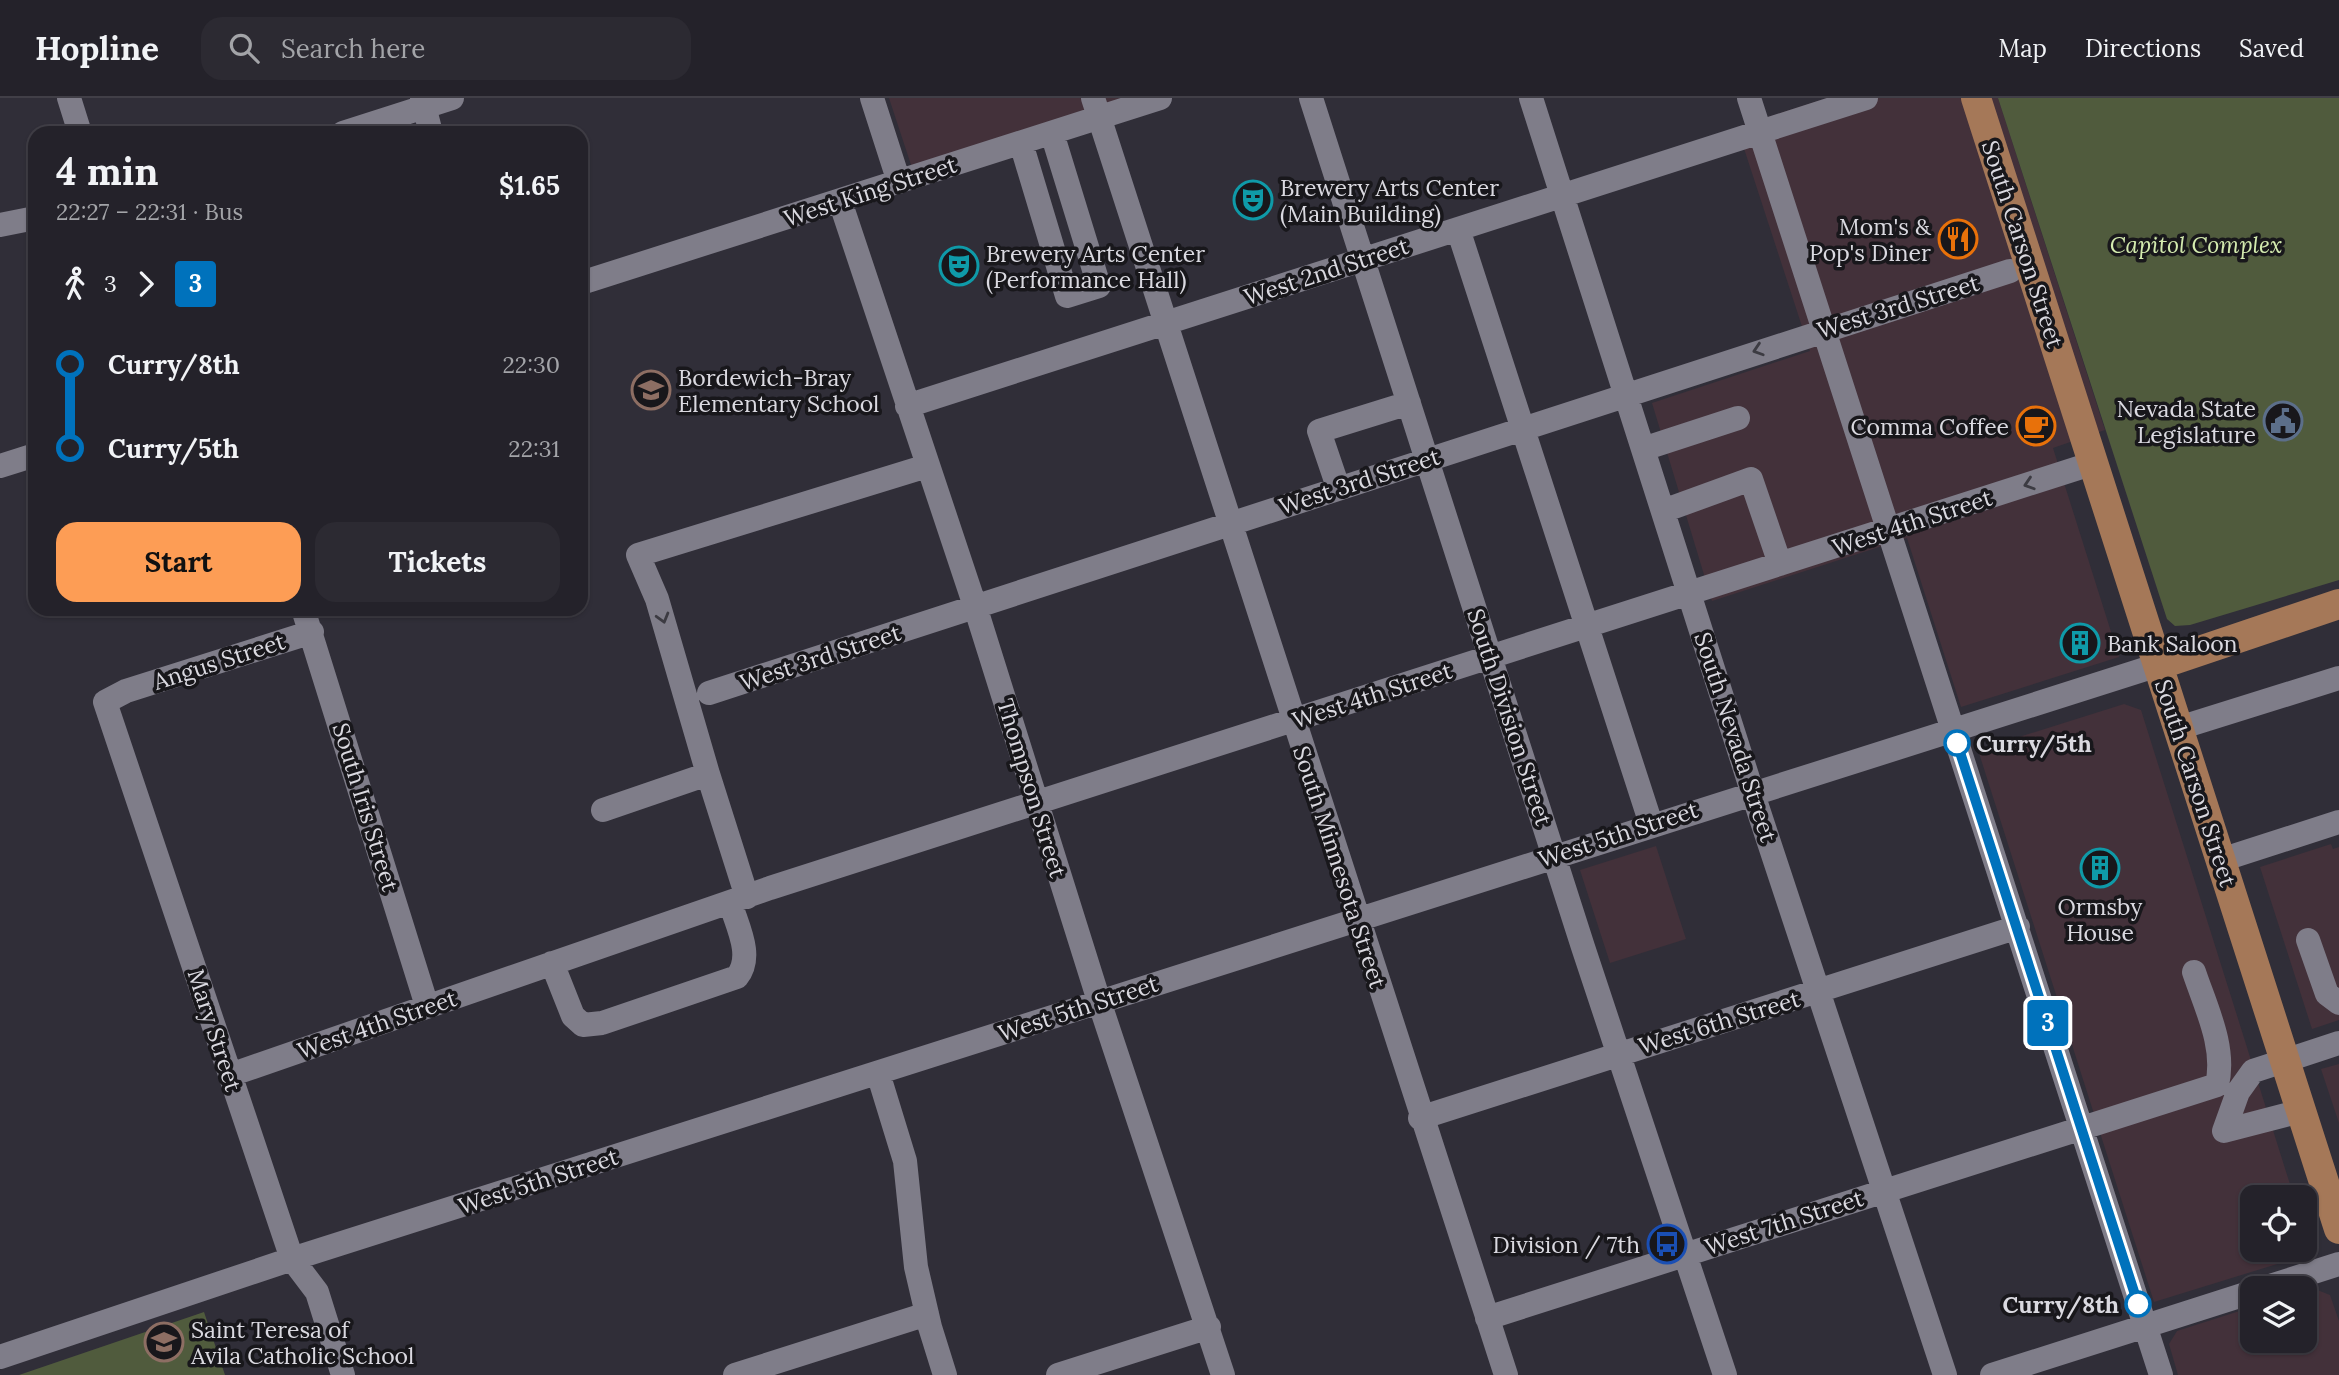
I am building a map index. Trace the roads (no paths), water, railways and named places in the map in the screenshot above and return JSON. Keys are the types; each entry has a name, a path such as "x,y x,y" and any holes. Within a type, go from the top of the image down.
{"main road":[{"name":"South Carson Street","path":"1976,98 2339,1229"},
{"path":"2158,665 2339,604"}],"street":[{"path":"69,98 78,126"},
{"path":"361,126 423,102 452,98"},
{"path":"872,98 899,181"},
{"name":"West King Street","path":"588,281 1052,133 1096,108 1160,98"},
{"name":"South Division Street","path":"1311,98 1618,1054 1726,1375"},
{"name":"South Nevada Street","path":"1531,98 1752,792 1886,1190 1945,1375"},
{"path":"1749,98 2161,1375"},
{"name":"West 2nd Street","path":"907,406 1866,98"},
{"path":"423,102 429,126"},
{"name":"South Minnesota Street","path":"1096,108 1420,1118 1506,1375"},
{"path":"1021,143 1067,296 1099,286 1052,133"},
{"name":"Thompson Street","path":"840,201 975,606 1099,1001 1223,1375"},
{"path":"0,225 28,219"},
{"path":"1458,229 1651,824"},
{"name":"West 3rd Street","path":"709,693 1823,329 2010,271"},
{"path":"1338,488 1319,431 1409,402"},
{"path":"1643,449 1738,418"},
{"path":"0,466 28,457"},
{"name":"West 4th Street","path":"230,1075 770,888 2094,463"},
{"path":"552,963 573,1016 583,1025 602,1023 737,977 745,966 738,899 708,774 657,598 638,555 927,466"},
{"path":"1663,511 1751,479 1780,564"},
{"name":"Angus Street","path":"126,691 307,620"},
{"name":"South Iris Street","path":"307,620 427,1006"},
{"name":"West 5th Street","path":"0,1357 292,1259 1952,728 2158,665"},
{"path":"2179,728 2339,678"},
{"name":"Mary Street","path":"126,691 105,702 292,1259 317,1292 343,1375"},
{"path":"603,810 708,774"},
{"path":"2221,860 2339,822"},
{"name":"West 6th Street","path":"1420,1118 2018,928"},
{"path":"2308,940 2327,994 2339,1003"},
{"name":"West 7th Street","path":"1487,1318 2217,1086 2220,1071 2217,1041 2194,972"},
{"path":"2301,1111 2224,1131 2238,1092 2253,1071 2339,1043"},
{"path":"878,1073 905,1161 916,1267 945,1375"},
{"path":"2302,1276 2339,1264"},
{"path":"1992,1375 2240,1296"},
{"path":"734,1375 927,1314"},
{"path":"1058,1375 1209,1327"}],"place":[{"name":"Brewery Arts Center (Main Building)","path":"1253,200"},
{"name":"Mom's & Pop's Diner","path":"1958,239"},
{"name":"Brewery Arts Center (Performance Hall)","path":"959,266"},
{"name":"Bordewich-Bray Elementary School","path":"651,390"},
{"name":"Nevada State Legislature","path":"2283,421"},
{"name":"Comma Coffee","path":"2036,426"},
{"name":"Bank Saloon","path":"2080,643"},
{"name":"Curry/5th","path":"1957,743"},
{"name":"Ormsby House","path":"2100,868"},
{"name":"Division / 7th","path":"1667,1244"},
{"name":"Curry/8th","path":"2138,1304"},
{"name":"Saint Teresa of Avila Catholic School","path":"164,1342"}],"park label":[{"name":"Capitol Complex","path":"2196,244"}]}
